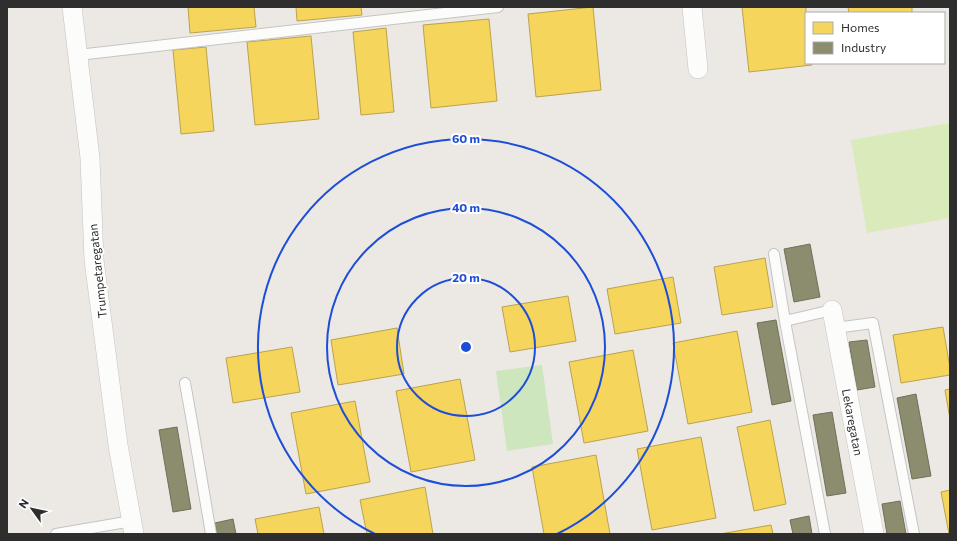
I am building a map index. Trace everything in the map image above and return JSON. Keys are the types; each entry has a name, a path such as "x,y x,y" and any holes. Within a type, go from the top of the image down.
{"street":[{"name":"Trumpetaregatan","path":"72,7 90,158 94,260 118,445 133,528"},
{"path":"692,7 698,69"},
{"name":"Lekaregatan","path":"832,310 874,534"}],"lane":[{"path":"78,55 498,7"},
{"path":"774,254 825,534"},
{"path":"785,321 832,310"},
{"path":"836,328 873,323 914,534"},
{"path":"185,383 211,534"},
{"path":"56,534 133,528"}],"green space":[{"path":"950,123 950,218 867,233 851,140"},
{"path":"542,365 553,444 507,451 496,371"}],"building: Homes":[{"path":"188,7 254,7 256,27 190,33"},
{"path":"296,7 361,7 362,15 297,21"},
{"path":"593,7 601,90 536,97 528,14"},
{"path":"742,7 806,7 805,64 812,65 749,72"},
{"path":"848,7 912,7 912,12 849,12"},
{"path":"489,19 497,101 431,108 423,25"},
{"path":"386,28 394,112 361,115 353,32"},
{"path":"311,36 319,119 255,125 247,42"},
{"path":"206,47 214,131 181,134 173,50"},
{"path":"765,258 773,307 722,315 714,267"},
{"path":"673,277 681,323 615,334 607,289"},
{"path":"568,296 576,341 510,352 502,307"},
{"path":"943,327 950,375 901,383 893,335"},
{"path":"397,328 404,374 338,385 331,340"},
{"path":"737,331 752,412 688,424 673,343"},
{"path":"292,347 300,392 233,403 226,358"},
{"path":"633,350 648,431 584,443 569,362"},
{"path":"460,379 475,460 411,472 396,391"},
{"path":"950,389 950,419 945,390"},
{"path":"355,401 370,482 306,494 291,413"},
{"path":"770,420 786,504 754,511 737,427"},
{"path":"701,437 716,518 652,530 637,449"},
{"path":"596,455 610,534 544,534 532,467"},
{"path":"425,487 433,534 367,534 360,500"},
{"path":"950,490 950,534 949,534 941,492"},
{"path":"319,507 324,534 258,534 255,519"},
{"path":"771,525 773,534 720,534"}],"building: Industry":[{"path":"810,244 820,297 794,302 784,249"},
{"path":"776,320 791,401 772,405 757,323"},
{"path":"867,340 875,387 857,390 849,342"},
{"path":"916,394 931,476 912,479 897,398"},
{"path":"832,412 846,493 827,496 813,415"},
{"path":"177,427 191,509 173,512 159,430"},
{"path":"900,501 906,534 887,534 882,504"},
{"path":"809,516 812,534 793,534 790,520"},
{"path":"233,519 236,534 217,534 215,523"}]}
